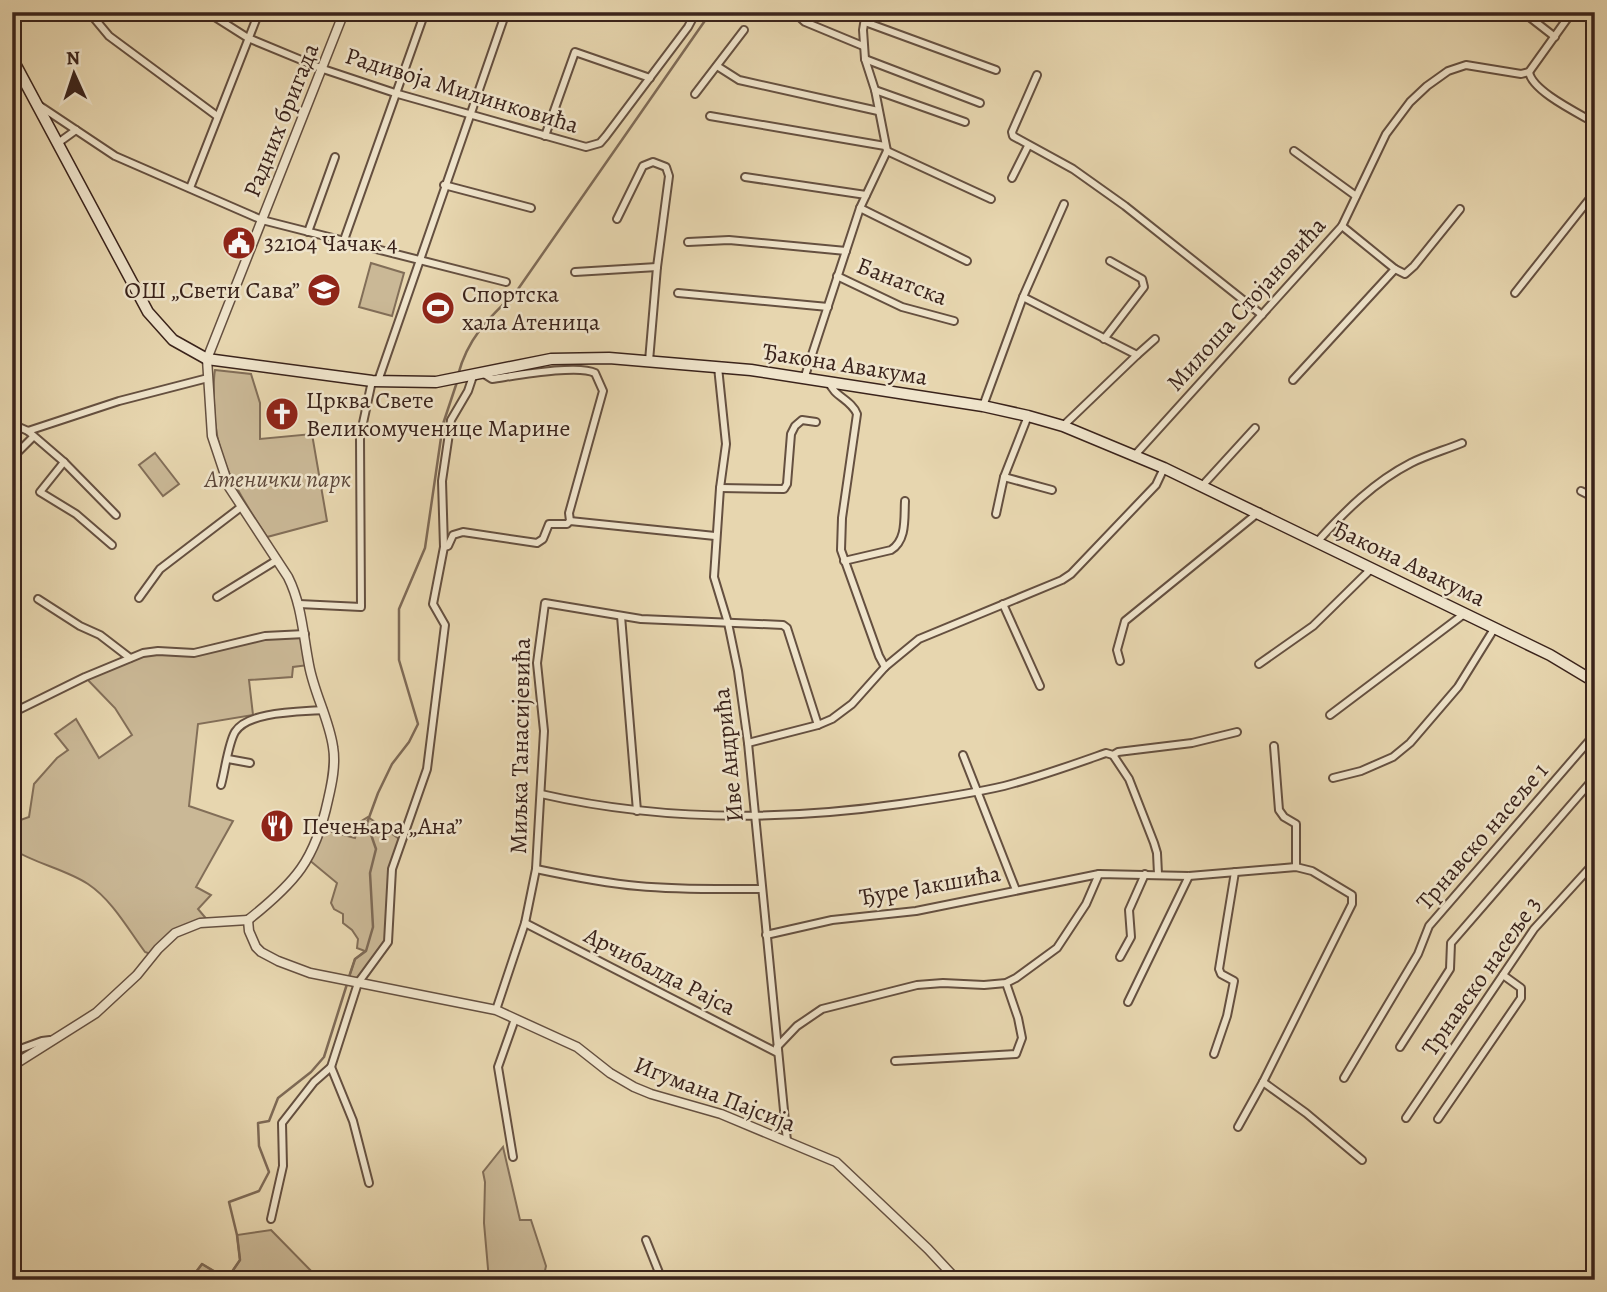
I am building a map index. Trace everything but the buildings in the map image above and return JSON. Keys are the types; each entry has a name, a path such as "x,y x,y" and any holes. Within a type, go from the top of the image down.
{"main road":[{"path":"12,58 148,312 173,340 207,359"},
{"name":"Ђакона Авакума","path":"207,359 375,381 421,383 448,381 561,358 649,361 829,382 983,406 1028,416 1063,426 1135,455 1259,512 1550,655 1595,681"}],"street":[{"path":"89,12 109,36 217,116"},
{"name":"Радивоја Милинковића","path":"206,12 248,38 323,69 398,94 586,147 600,143 688,27 695,12"},
{"path":"190,188 259,12"},
{"name":"Радних бригада","path":"207,359 344,12"},
{"path":"344,240 425,12"},
{"path":"299,604 361,607 360,437 375,381 506,12"},
{"path":"794,12 806,22 863,46"},
{"path":"804,379 860,208 886,149 875,90 863,46 866,12"},
{"path":"1523,12 1555,37"},
{"path":"1573,12 1529,72 1530,78 1541,89 1595,123"},
{"path":"865,22 996,70"},
{"path":"695,94 744,30"},
{"path":"545,136 575,52 650,78"},
{"path":"865,59 980,103"},
{"name":"Милоша Стојановића","path":"1135,455 1342,226 1386,135 1410,102 1448,71 1466,65 1521,74 1529,72"},
{"path":"717,66 739,80 878,111"},
{"path":"1037,75 1012,132 1013,136 1073,169 1125,206 1262,315"},
{"path":"875,90 965,122"},
{"path":"38,105 115,156 262,220 506,282"},
{"path":"710,116 886,149 991,199"},
{"path":"58,143 76,130"},
{"path":"1012,178 1028,146"},
{"path":"1294,151 1356,196"},
{"path":"308,232 335,157"},
{"path":"617,219 643,166 651,162 666,167 669,176 657,267 649,361"},
{"path":"745,177 866,195"},
{"path":"444,185 531,208"},
{"path":"1515,293 1595,192"},
{"path":"983,406 1023,297 1064,204"},
{"path":"860,208 967,261"},
{"path":"1342,226 1405,274 1460,209"},
{"path":"688,242 729,240 846,251"},
{"path":"1104,338 1144,287 1142,279 1110,261"},
{"path":"575,272 657,267"},
{"path":"1293,380 1395,269"},
{"name":"Банатска","path":"837,276 902,307 954,321"},
{"path":"678,293 828,307"},
{"path":"1023,297 1137,355"},
{"path":"1063,426 1154,340"},
{"path":"12,1066 86,1020 105,1005 175,933 201,923 248,920 279,896 293,881 312,854 321,829 334,759 331,735 309,665 299,604 288,577 229,487 212,436 207,359"},
{"name":"Иве Андрића","path":"718,367 726,444 715,536 714,577 728,623 738,671 748,743 787,1142"},
{"path":"271,1219 283,1166 282,1123 314,1082 331,1067 358,983 388,942 392,869 427,769 445,625 433,604 444,547 442,481 451,420 475,376 492,379 575,370 590,370 595,373 603,391 569,513 570,521"},
{"path":"12,458 30,434 119,401 208,377"},
{"path":"829,382 834,392 852,404 858,420 842,518 841,550 885,667"},
{"path":"996,514 1004,477 1028,416"},
{"path":"720,488 784,489 787,484 793,430 802,420 816,422"},
{"path":"12,424 30,434 64,462 116,514"},
{"path":"1202,486 1255,428"},
{"path":"1318,541 1350,505 1371,489 1410,464 1462,443"},
{"path":"64,462 40,492 76,514 112,545"},
{"path":"748,743 832,719 852,704 885,667 919,639 1062,580 1071,574 1156,485 1164,468"},
{"path":"1004,477 1052,490"},
{"path":"1581,491 1595,498"},
{"path":"844,561 891,550 897,546 902,537 905,501"},
{"path":"139,598 160,569 241,507"},
{"path":"1120,661 1117,650 1125,621 1259,512"},
{"path":"444,547 448,546 452,537 459,532 537,543 543,539 545,528 549,524 567,524 570,521 715,536"},
{"path":"216,597 277,560"},
{"path":"1259,664 1313,626 1372,568"},
{"path":"38,599 80,626 100,635 130,658"},
{"name":"Миљка Танасијевића","path":"496,1010 525,923 536,869 544,731 537,663 545,603 621,616"},
{"path":"1003,604 1040,686"},
{"path":"1331,715 1464,614"},
{"path":"637,811 621,616 783,625 787,628 818,725"},
{"path":"1332,778 1361,771 1394,757 1410,743 1458,687 1494,629"},
{"path":"12,713 130,658 158,651 194,653 265,636 305,634"},
{"path":"221,785 236,730 257,717 323,710"},
{"path":"1113,755 1118,752 1192,743 1237,732"},
{"name":"Трнавско насеље 1","path":"1344,1078 1418,954 1429,926 1595,734"},
{"path":"1238,1127 1352,904 1352,895 1312,871 1296,867 1296,824 1284,817 1279,810 1274,746"},
{"path":"541,794 637,811 808,816 977,792 1106,753 1113,755 1129,779 1154,843 1158,874"},
{"path":"963,755 1016,890"},
{"path":"228,759 250,763"},
{"path":"1400,1047 1450,969 1451,943 1595,777"},
{"name":"Трнавско насеље 3","path":"1406,1118 1534,929 1595,862"},
{"name":"Ђуре Јакшића","path":"766,935 843,919 916,911 1099,874 1189,876 1296,867"},
{"path":"536,869 637,886 762,889"},
{"path":"1214,1055 1227,1016 1234,981 1221,974 1219,969 1235,872"},
{"path":"777,1050 797,1026 822,1009 918,985 1006,983 1041,962 1057,948 1086,904 1099,874"},
{"path":"1120,957 1131,937 1129,910 1145,874"},
{"path":"1128,1002 1189,876"},
{"name":"Игумана Пајсија","path":"248,920 253,943 261,953 310,973 496,1010 577,1047 610,1073 634,1087 721,1114 836,1162 957,1280"},
{"name":"Арчибалда Рајса","path":"525,923 777,1050"},
{"path":"1438,1119 1521,998 1521,988 1503,975"},
{"path":"895,1060 1016,1054 1022,1038 1006,983"},
{"path":"513,1157 498,1067 515,1019"},
{"path":"12,1052 50,1040"},
{"path":"331,1067 353,1121 369,1183"},
{"path":"1263,1082 1306,1113 1362,1160"},
{"path":"646,1240 662,1280"}],"green space":[{"path":"371,263 404,273 392,316 359,307"},
{"name":"Атенички парк","path":"215,370 251,374 260,403 260,439 312,434 327,521 267,537 237,490 223,458 215,423"},
{"path":"155,453 179,484 163,496 139,465"},
{"path":"305,634 309,665 293,667 292,677 249,680 253,715 198,724 189,806 233,821 196,887 211,895 198,909 209,922 184,928 153,955 145,952 112,906 88,884 12,849 12,823 29,817 34,784 57,758 68,750 55,734 76,719 99,758 132,735 115,708 85,677 143,653 194,653 265,636"},
{"path":"368,817 402,841 392,869 388,942 358,983 348,980 355,959 365,951 357,948 358,939 343,923 343,914 334,909 331,903 337,883 308,859 321,829 355,838 360,822"},
{"path":"503,1147 520,1220 531,1220 546,1266 543,1280 489,1280 483,1172"},
{"path":"271,1230 320,1280 190,1280 202,1264 227,1279 240,1260 237,1235"}],"waterway":[{"path":"458,375 474,339 488,320 516,292 711,12"},
{"path":"349,977 355,959 366,951 373,927 370,873 376,849 367,823 392,764 409,742 418,724 399,660 399,609 425,548 443,424 457,382"},
{"path":"190,1280 202,1264 227,1279 240,1260 229,1202 259,1191 269,1172 259,1146 258,1123 269,1121 278,1098 311,1072 324,1057 347,984"}],"place":[{"name":"32104 Чачак 4","path":"239,243"},
{"name":"ОШ „Свети Сава”","path":"324,290"},
{"name":"Спортска хала Атеница","path":"438,308"},
{"name":"Црква Свете Великомученице Марине","path":"282,414"},
{"name":"Печењара „Ана”","path":"277,826"}]}
